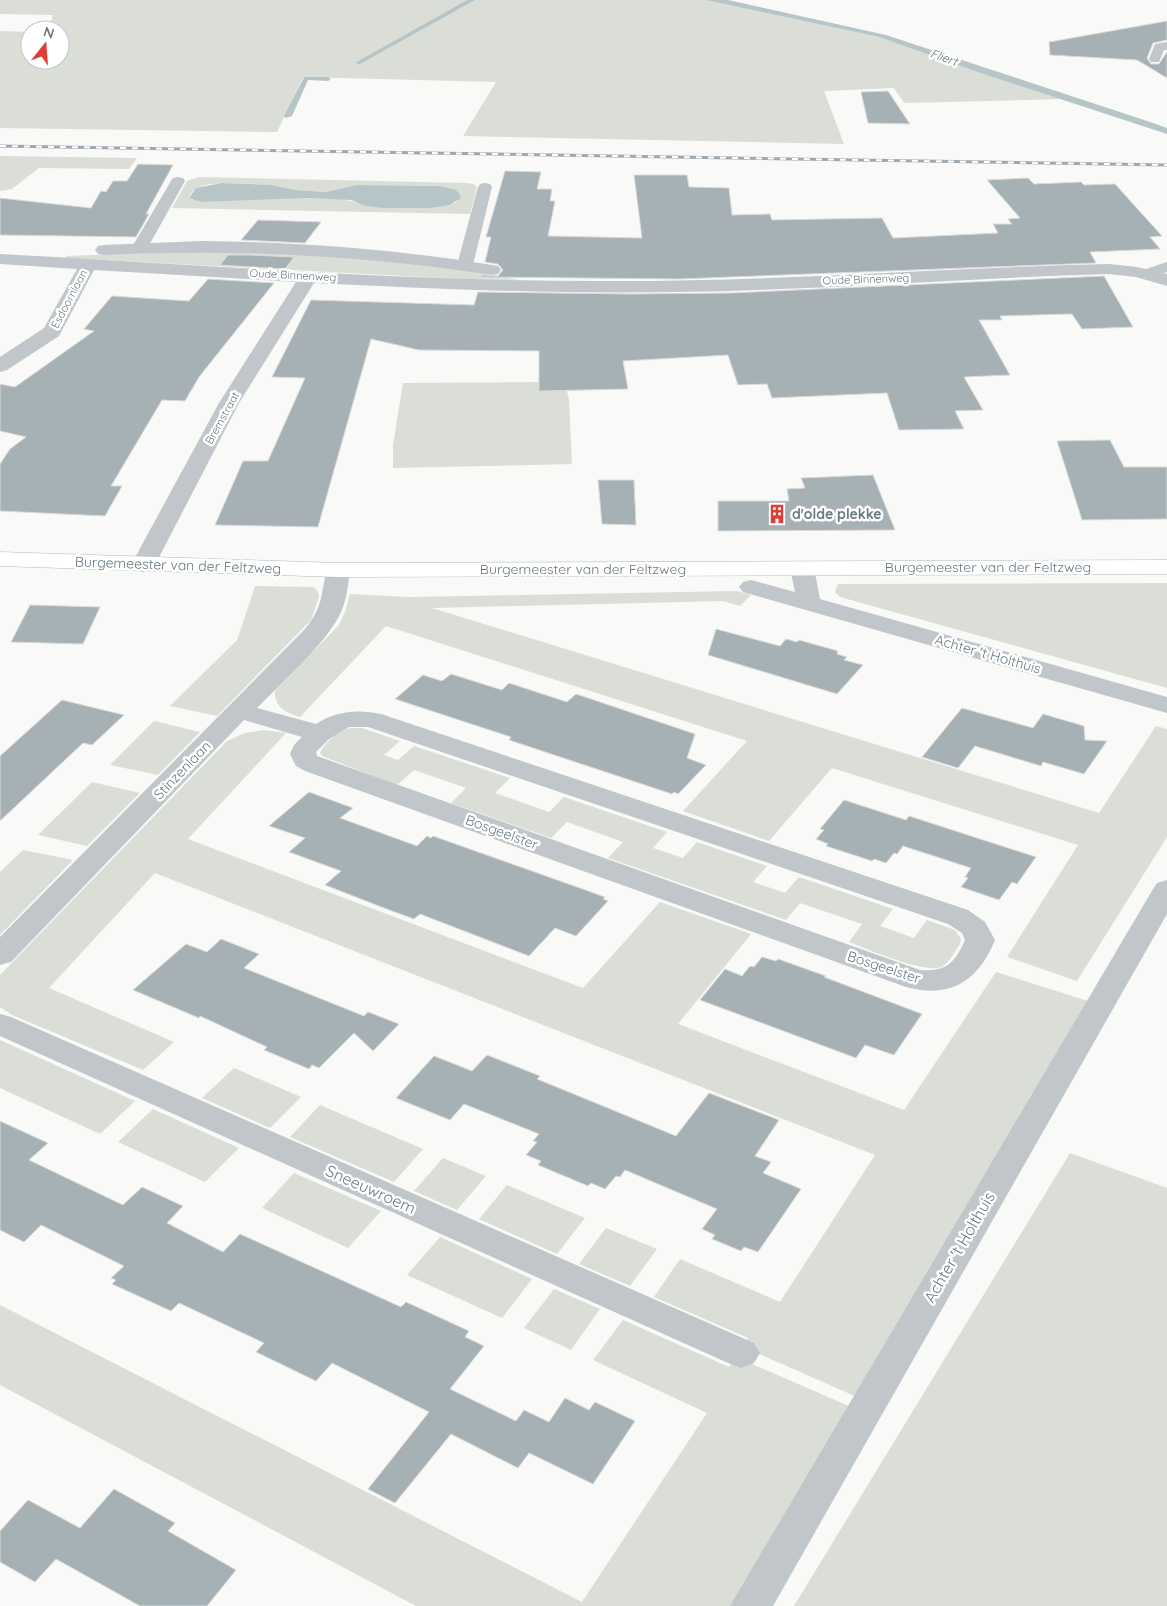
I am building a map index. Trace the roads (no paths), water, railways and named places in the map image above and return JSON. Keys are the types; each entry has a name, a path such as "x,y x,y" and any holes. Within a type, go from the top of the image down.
{"street":[{"name":"Oude Binnenweg","path":"0,258 140,247 314,248 386,254 465,265 586,287"},
{"name":"Oude Binnenweg","path":"0,258 309,276 586,287 681,286 1109,269 1146,274 1167,280"},
{"name":"Esdoornlaan","path":"0,366 52,332 77,288 88,264"},
{"name":"Bremstraat","path":"143,565 229,403 270,335 309,276"},
{"name":"Burgemeester van der Feltzweg","path":"0,558 143,565 338,570 1167,567"},
{"path":"802,568 809,603"},
{"name":"Stinzenlaan","path":"0,954 314,634 327,618 334,599 338,570"},
{"name":"Achter 't Holthuis","path":"751,587 1167,706"},
{"path":"240,711 280,721 319,734"},
{"name":"Bosgeelster","path":"356,718 372,720 958,917 971,924 977,931 980,940 963,969 955,976 944,981 917,980 314,765 306,761 303,756 303,750 319,734 331,724 340,721 356,718"},
{"name":"Achter 't Holthuis","path":"751,1606 1167,889"},
{"name":"Sneeuwroem","path":"0,1024 741,1353"}],"lane":[{"path":"1155,59 1159,47 1167,46"},
{"path":"140,247 178,181"},
{"path":"465,265 485,187"},
{"name":"Oude Binnenweg","path":"1146,274 1167,267"}],"water":[{"name":"Fliert","path":"706,0 728,0 886,35 1150,122 1167,128 1167,134 981,73 879,37"},
{"path":"221,183 272,185 295,190 326,192 356,185 440,186 456,190 461,196 460,199 449,205 430,208 382,208 366,206 351,200 306,198 201,202 189,198 196,188"}],"waterway":[{"path":"358,63 472,0"},
{"path":"288,116 306,78 328,79"}],"railway":[{"path":"0,146 1167,165"}],"place":[{"name":"d'olde plekke","path":"777,514"}]}
